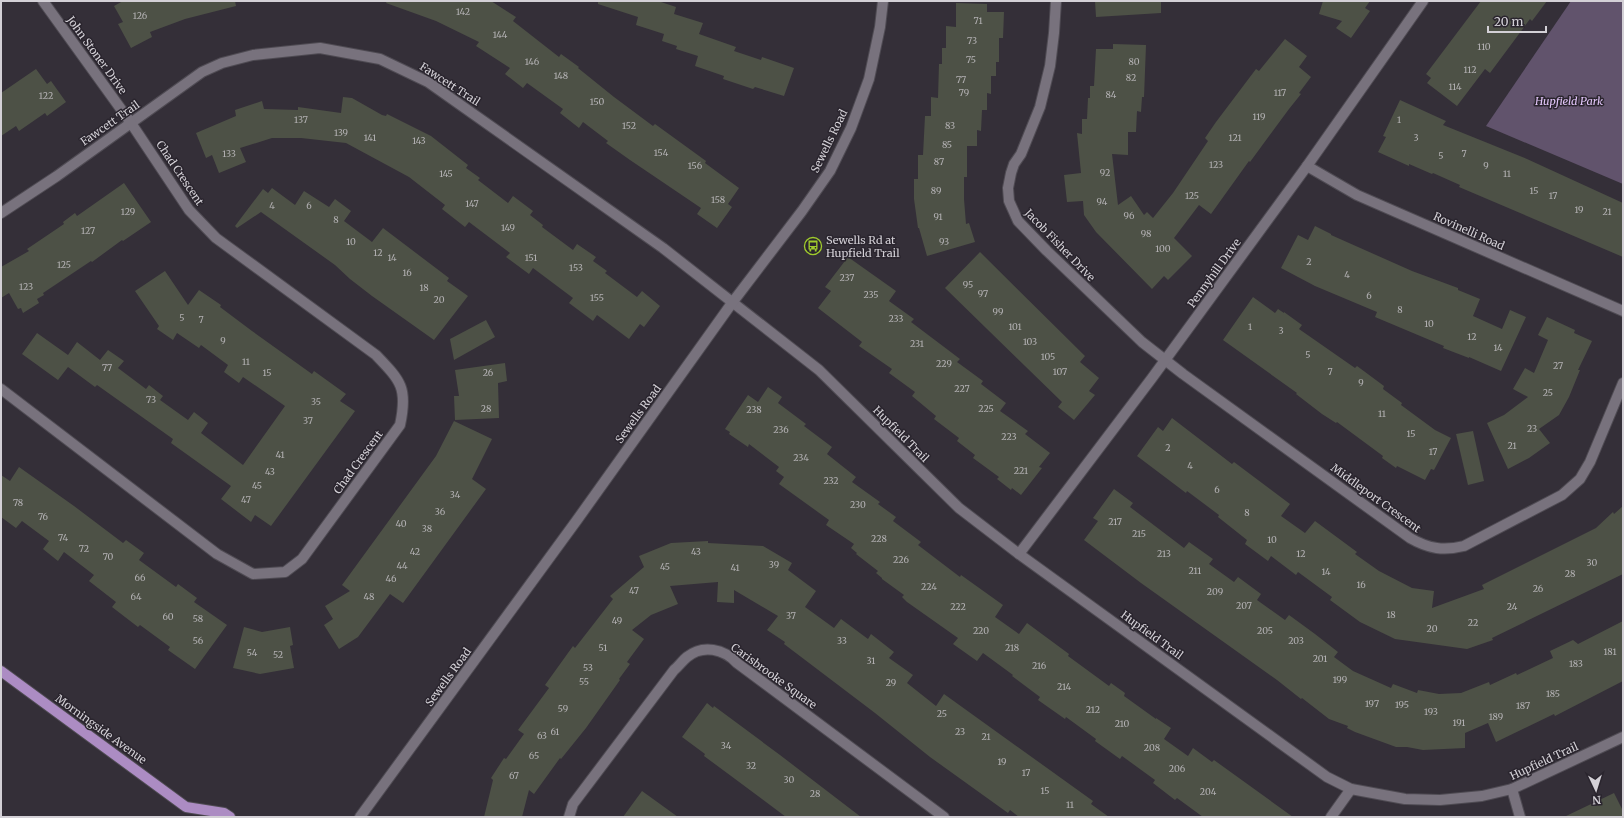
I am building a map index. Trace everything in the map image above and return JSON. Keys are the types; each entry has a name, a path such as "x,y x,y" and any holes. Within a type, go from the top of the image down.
{"main road":[{"name":"Morningside Avenue","path":"1,671 186,807 224,813 230,817"},
{"path":"186,807 190,817"}],"street":[{"name":"John Stoner Drive","path":"43,1 131,122"},
{"name":"Sewells Road","path":"360,817 577,520 732,303 802,212 830,171 850,128 868,79 880,27 883,1"},
{"name":"Jacob Fisher Drive","path":"1056,1 1050,66 1040,107 1021,154 1014,164 1011,173 1008,188 1009,201 1018,221 1047,251 1142,342 1165,360"},
{"name":"Pennyhill Drive","path":"1019,554 1165,360 1307,166 1423,1"},
{"name":"Fawcett Trail","path":"1,213 57,176 202,72 222,63 253,55 320,48 380,58 434,86 663,248 732,303"},
{"name":"Chad Crescent","path":"1,389 217,554 253,574 285,572 302,559 400,425 404,392 396,377 376,355 216,238 189,210 131,122"},
{"name":"Rovinelli Road","path":"1307,166 1357,194 1623,311"},
{"name":"Hupfield Trail","path":"732,303 819,370 959,508 1019,554 1327,777 1351,788 1405,799 1440,800 1482,796 1512,790 1623,737"},
{"name":"Middleport Crescent","path":"1165,360 1410,538 1422,545 1441,549 1464,546 1562,495 1580,479 1590,462 1623,383"},
{"name":"Carisbrooke Square","path":"569,817 573,804 674,670 688,656 695,652 708,649 718,650 728,654 737,663 944,817"},
{"path":"1331,817 1351,788"},
{"path":"1512,790 1520,817"}],"green space":[{"name":"Hupfield Park","path":"1571,1 1623,1 1623,184 1486,126"}],"building":[{"path":"123,1 235,1 236,6 185,19 150,32 152,37 131,48 118,24 123,22 114,6"},
{"path":"387,1 491,1 516,17 513,21 559,57 561,54 579,67 578,68 614,97 653,126 655,124 706,161 705,163 739,188 728,204 732,207 717,228 697,214 701,208 606,143 608,141 583,122 579,128 560,113 563,109 527,83 523,88 505,74 510,68 476,46 479,42 436,21 386,3"},
{"path":"598,1 658,1 676,7 674,14 703,23 699,34 736,47 734,51 761,60 762,57 794,68 784,96 755,87 753,89 723,79 724,76 695,66 698,56 676,49 677,46 662,41 664,34 636,25 638,17 598,4"},
{"path":"1095,1 1161,1 1161,13 1096,17"},
{"path":"1323,1 1370,1 1365,8 1370,11 1351,38 1336,28 1342,21 1319,14"},
{"path":"1481,1 1547,1 1532,21 1530,19 1490,73 1485,69 1457,106 1427,83 1431,78 1426,74"},
{"path":"956,3 987,4 987,12 1004,12 1003,38 999,38 999,62 996,62 996,76 991,76 991,94 987,93 987,110 982,110 981,131 977,130 977,146 967,146 967,177 964,177 966,224 969,223 975,242 927,256 918,228 914,199 914,179 918,179 918,155 923,155 925,116 931,116 931,97 938,98 939,64 942,64 942,48 946,48 946,26 956,27"},
{"path":"1285,39 1307,56 1299,67 1311,77 1299,93 1301,94 1250,162 1249,161 1211,214 1199,205 1174,238 1192,256 1168,280 1164,276 1152,289 1096,232 1084,215 1083,201 1067,202 1064,175 1081,173 1077,133 1082,134 1082,119 1087,119 1090,86 1094,86 1096,49 1113,49 1113,44 1146,45 1144,97 1142,97 1141,112 1137,111 1136,132 1128,132 1128,155 1112,154 1118,205 1131,196 1144,215 1147,212 1153,218 1173,193 1208,141 1205,138 1216,122 1256,69 1259,71"},
{"path":"36,69 47,84 51,81 66,102 47,116 45,113 19,131 16,126 1,136 1,93"},
{"path":"343,97 352,98 382,115 386,116 387,114 431,136 468,165 466,168 480,178 478,180 508,203 513,196 533,211 530,215 543,225 542,227 573,250 577,244 596,257 593,261 607,271 605,273 637,297 642,291 660,306 644,327 640,324 629,339 597,315 593,321 569,303 573,298 533,268 529,274 506,257 510,253 469,222 465,227 442,209 445,205 409,177 346,143 301,138 272,138 240,148 246,162 219,173 212,155 206,158 196,133 236,116 235,110 262,101 264,109 298,110 298,107 341,113"},
{"path":"1400,100 1446,121 1443,125 1527,159 1623,203 1623,257 1459,187 1460,185 1433,173 1432,174 1409,164 1409,166 1378,152 1386,137 1383,136"},
{"path":"124,183 151,222 43,293 44,295 37,299 39,303 23,313 21,308 18,309 9,293 1,298 1,267 29,251 27,249 64,224 63,222 75,213 77,216"},
{"path":"272,188 295,205 304,191 329,207 335,199 351,211 344,221 372,242 383,228 449,278 447,281 468,296 434,340 372,296 335,265 261,212 237,228 235,226 263,189 268,193"},
{"path":"1315,226 1331,235 1412,271 1458,288 1458,290 1480,299 1473,316 1502,329 1510,310 1526,317 1501,371 1469,357 1443,348 1444,346 1375,317 1377,312 1315,286 1281,268 1298,235 1308,240"},
{"path":"980,252 1085,356 1080,362 1099,378 1089,391 1095,395 1074,420 1058,407 1062,402 945,288"},
{"path":"848,257 896,291 889,301 914,319 911,322 960,359 957,362 983,381 981,384 1006,403 1000,411 1028,431 1025,434 1050,453 1039,467 1042,468 1021,495 1012,488 1011,490 997,479 999,477 973,458 975,455 957,441 959,438 934,419 936,416 912,396 915,392 889,373 892,369 859,346 862,342 818,308 831,291 825,287"},
{"path":"165,271 188,305 199,290 221,305 220,307 252,331 312,374 314,371 346,394 340,401 355,411 271,526 255,515 251,522 221,499 231,486 171,443 173,439 97,385 95,387 68,367 58,380 22,354 37,333 68,355 77,342 100,360 108,350 124,361 118,368 146,389 149,385 163,396 160,400 188,420 194,412 208,423 201,433 243,465 285,406 243,377 239,383 224,372 228,365 201,345 199,348 177,333 173,340 157,329 159,326 135,291"},
{"path":"1253,297 1275,313 1278,309 1284,312 1302,325 1299,329 1355,368 1357,366 1384,386 1383,389 1402,403 1401,405 1435,430 1451,438 1434,470 1431,469 1425,480 1397,466 1396,468 1382,458 1383,456 1337,422 1336,423 1322,414 1296,394 1297,393 1223,340"},
{"path":"1547,317 1575,330 1574,333 1592,341 1578,370 1580,370 1569,397 1559,415 1539,429 1550,443 1529,458 1508,469 1487,423 1504,415 1528,397 1513,389 1525,368 1534,373 1548,340 1538,335"},
{"path":"486,320 495,337 454,360 450,339"},
{"path":"505,363 507,381 498,383 499,418 455,420 454,396 459,396 455,370"},
{"path":"768,387 782,397 778,403 806,424 804,426 832,447 827,454 856,477 852,482 880,502 878,504 896,517 893,521 921,542 918,545 960,577 961,575 1003,605 995,617 1019,634 1027,623 1109,686 1111,683 1125,693 1124,696 1171,728 1164,739 1188,756 1193,748 1212,762 1214,760 1293,817 1203,817 1177,798 1175,800 1153,783 1155,780 1122,756 1120,759 1066,717 1065,719 1038,700 1040,697 983,653 977,661 953,644 958,638 907,602 902,597 904,595 882,579 876,573 878,571 856,554 857,553 851,548 854,544 826,525 829,520 779,484 784,477 776,471 779,467 749,444 748,447 729,434 730,432 725,429 748,395 758,402"},
{"path":"1172,418 1232,464 1234,462 1290,504 1281,516 1305,533 1315,521 1357,552 1355,554 1379,571 1412,588 1434,591 1432,608 1484,589 1482,585 1596,528 1613,512 1614,514 1623,506 1623,574 1492,638 1493,640 1467,649 1395,639 1360,622 1330,600 1332,597 1298,572 1296,575 1271,556 1268,561 1245,544 1247,540 1218,517 1219,515 1187,491 1186,493 1137,456 1158,427 1163,431"},
{"path":"454,421 492,439 472,479 486,489 403,603 390,594 358,637 339,649 324,625 333,619 325,606 350,591 342,585 436,456"},
{"path":"1473,431 1484,481 1468,485 1456,434"},
{"path":"19,467 123,543 126,540 144,553 139,560 176,587 178,584 197,598 194,602 227,625 195,669 168,650 170,647 140,625 138,627 112,607 116,602 89,581 94,575 64,552 58,561 43,549 49,541 22,521 16,528 1,517 1,475 10,481"},
{"path":"1114,489 1133,503 1130,507 1184,548 1189,542 1213,559 1209,564 1234,582 1238,577 1261,594 1257,600 1285,620 1289,615 1315,634 1338,652 1334,657 1353,671 1391,688 1393,684 1417,693 1418,690 1439,694 1461,693 1489,682 1490,685 1516,673 1517,675 1553,658 1550,651 1573,640 1578,644 1623,621 1623,681 1555,716 1554,714 1496,742 1488,723 1465,733 1465,748 1423,750 1407,747 1396,747 1355,732 1347,728 1348,726 1329,719 1084,540 1098,521 1093,518"},
{"path":"708,541 708,543 763,546 792,563 788,570 816,591 805,607 834,628 841,619 868,639 871,634 894,652 889,658 913,675 907,683 936,706 944,694 1093,801 1091,804 1109,817 1019,817 1010,810 1008,813 930,757 784,644 785,642 767,630 778,616 734,590 734,603 717,602 718,582 670,586 678,604 651,615 632,630 644,639 627,662 630,664 586,728 561,759 560,758 534,794 529,790 522,817 484,817 493,780 491,778 504,758 506,759 524,734 518,730 549,688 545,685 573,646 575,648 613,599 610,596 644,567 639,556 671,543"},
{"path":"244,627 262,632 290,627 293,645 290,646 294,668 260,674 233,668"},
{"path":"707,703 713,708 714,706 861,817 786,817 704,756 705,754 682,737"},
{"path":"642,791 678,817 623,817"},
{"path":"1614,793 1623,811 1623,817 1564,817"}],"place":[{"name":"Sewells Rd at Hupfield Trail","path":"813,246"}]}
